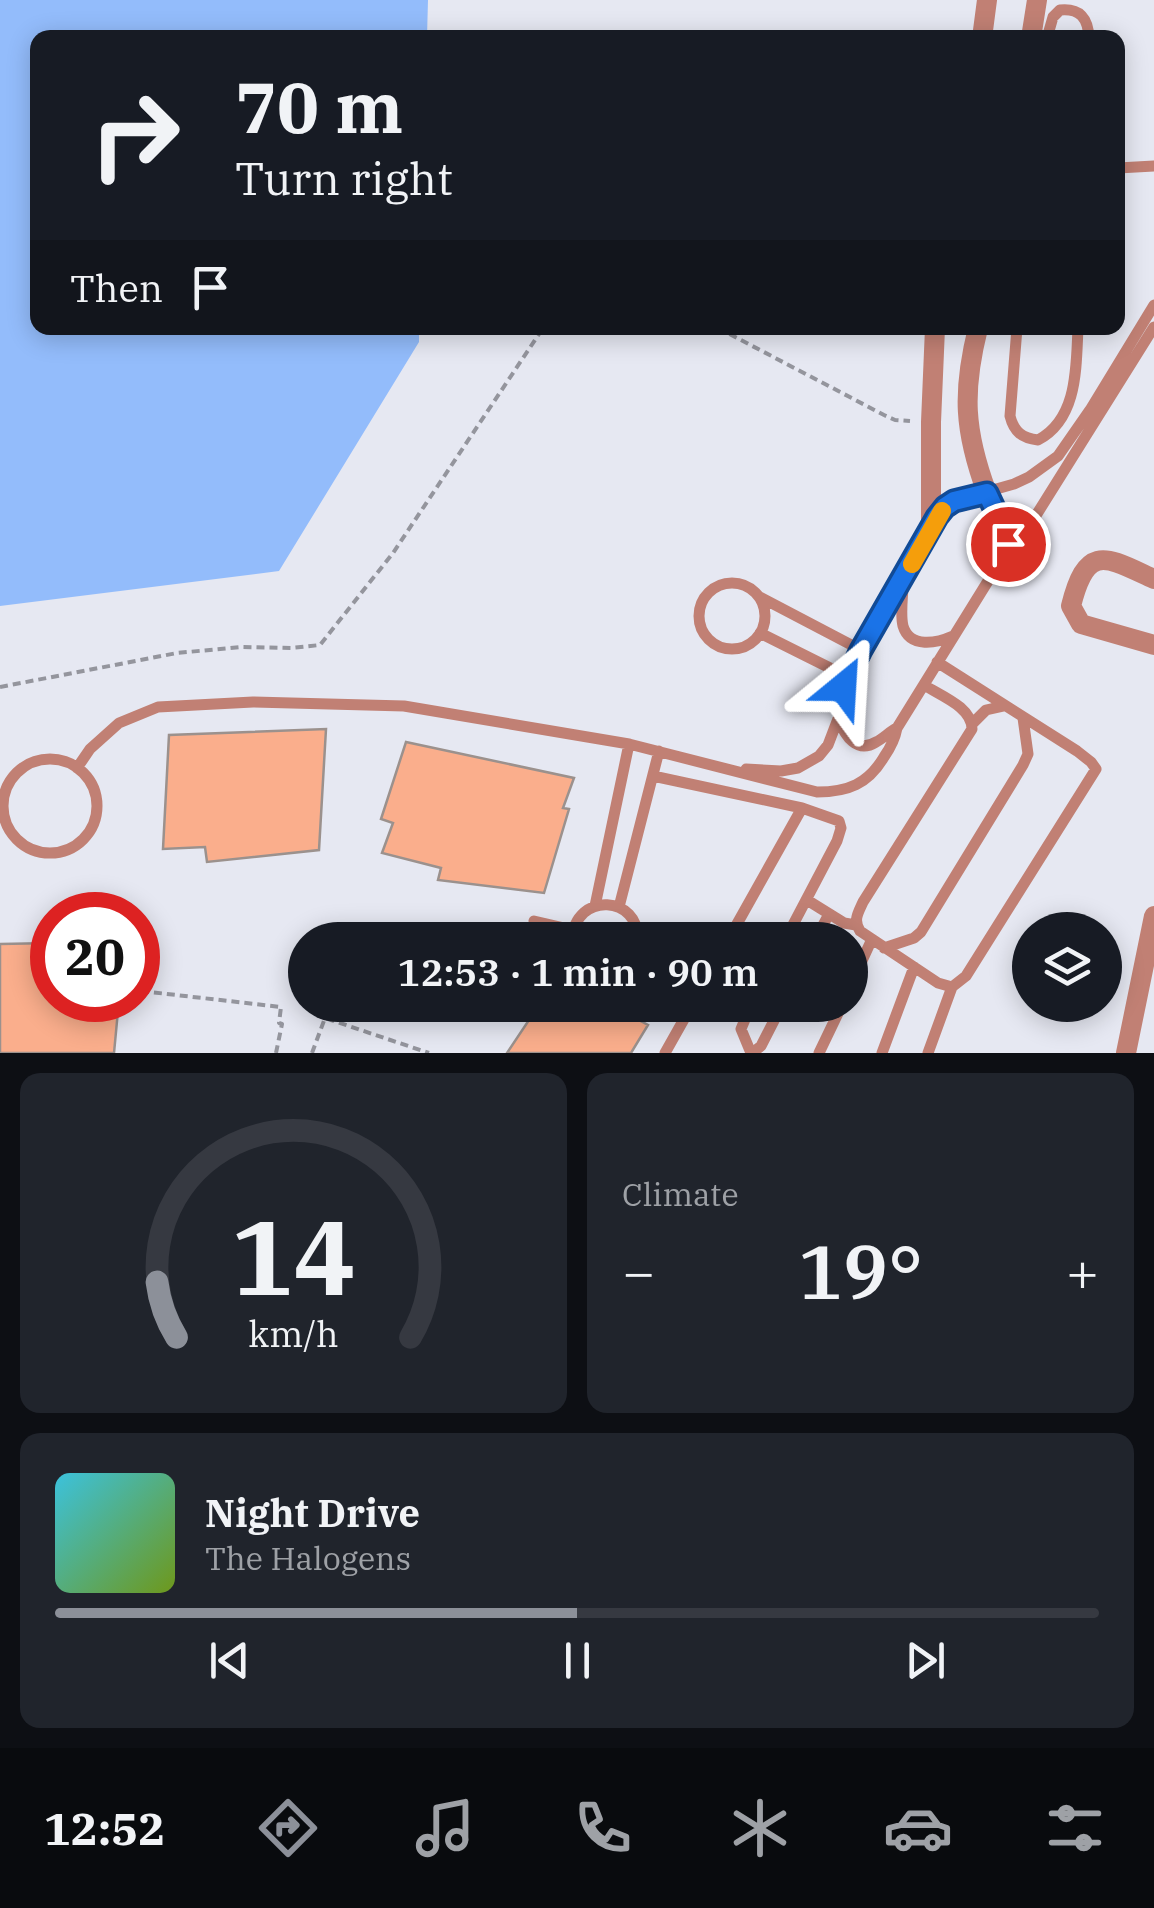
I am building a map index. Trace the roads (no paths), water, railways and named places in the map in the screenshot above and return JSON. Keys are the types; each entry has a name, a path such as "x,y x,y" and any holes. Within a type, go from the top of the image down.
{"street":[{"path":"983,30 987,0"},
{"path":"1032,30 1037,0"},
{"path":"931,528 935,335"},
{"path":"977,335 966,392 967,419 987,493"},
{"path":"1154,579 1115,561 1100,559 1086,568 1076,586 1072,606 1081,624 1154,646"},
{"path":"1126,1053 1154,916"}],"lane":[{"path":"1050,30 1053,17 1060,10 1069,9 1083,14 1088,30"},
{"path":"1125,168 1154,166"},
{"path":"732,769 781,771 809,763 828,745 839,720 843,687 861,650 945,507 1029,477 1058,456 1154,304"},
{"path":"77,768 90,749 120,723 158,706 404,706 629,744 817,792 848,789 869,778 881,763 895,740 897,728 953,636 1006,552 1025,533 1154,327"},
{"path":"1016,335 1010,416 1020,435 1038,440 1054,428 1070,401 1078,335"},
{"path":"987,493 1007,536 1006,552"},
{"path":"903,579 902,623 909,635 927,644 953,636"},
{"path":"757,594 765,613 760,633 744,646 724,648 707,638 698,619 704,599 729,583 739,584 861,650"},
{"path":"760,633 848,677"},
{"path":"928,1053 952,987 966,976 1096,769 1077,751 938,662"},
{"path":"924,685 963,709 973,723"},
{"path":"856,922 863,902 973,723 986,710 1004,706"},
{"path":"884,948 921,932 1023,765 1028,754 1023,718"},
{"path":"839,720 848,739 862,746 879,741 897,728"},
{"path":"595,906 629,744"},
{"path":"619,907 658,751"},
{"path":"53,759 77,768 94,790 96,818 90,830 82,841 58,853 31,850 10,833 4,820 2,807 9,782 17,772 40,760 53,759"},
{"path":"652,776 802,808 839,822 837,841 795,922"},
{"path":"738,922 802,808"},
{"path":"807,900 844,922"},
{"path":"578,922 582,913 611,904 634,922"},
{"path":"825,922 829,914"},
{"path":"868,937 938,983 952,987"},
{"path":"868,949 872,940"},
{"path":"882,1053 914,968"},
{"path":"666,1053 683,1022"},
{"path":"744,1022 741,1029 751,1053 761,1046 773,1022"},
{"path":"819,1053 834,1022"}],"water":[{"path":"0,0 428,0 427,30 30,30 30,335 419,335 419,342 279,571 0,606"}]}
